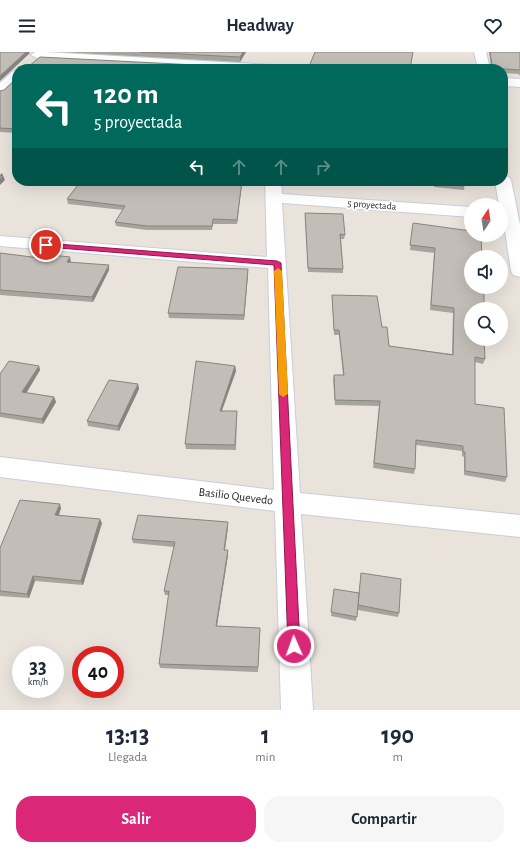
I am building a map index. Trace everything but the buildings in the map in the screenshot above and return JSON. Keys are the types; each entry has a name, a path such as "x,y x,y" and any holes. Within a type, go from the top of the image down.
{"street":[{"path":"480,52 483,64"},
{"path":"27,64 38,54 253,64"},
{"path":"0,90 12,79"},
{"path":"508,82 520,83"},
{"path":"504,186 520,271"},
{"path":"273,189 297,710"},
{"name":"5 proyectada","path":"273,189 464,211"},
{"path":"0,241 277,263"},
{"name":"Basilio Quevedo","path":"0,467 288,502 520,526"}],"slow traffic":[{"path":"278,271 283,394"}],"route":[{"path":"46,245 277,263 294,646"}]}
